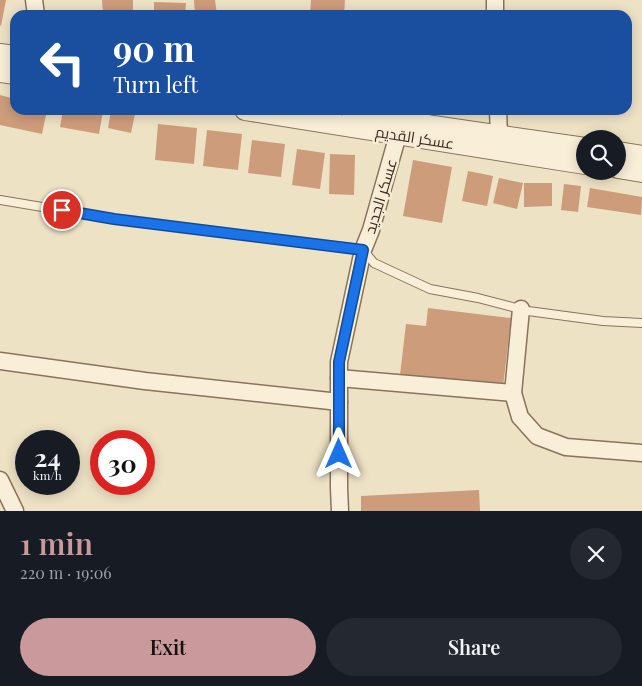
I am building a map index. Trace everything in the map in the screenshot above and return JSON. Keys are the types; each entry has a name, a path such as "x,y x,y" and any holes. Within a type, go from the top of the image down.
{"street":[{"name":"عسكر القديم","path":"291,115 498,136 576,147"},
{"name":"عسكر القديم","path":"365,115 401,127 576,162"},
{"path":"498,115 498,136"},
{"name":"عسكر الجديد","path":"340,511 339,362 363,250 371,230 401,127"},
{"path":"626,153 642,156"},
{"path":"626,169 642,172"},
{"path":"521,310 513,393 520,417 537,436 566,447 642,453"},
{"path":"0,361 145,381 339,402"},
{"path":"339,378 513,393"},
{"path":"0,480 15,511"}],"lane":[{"path":"0,200 114,219 363,250 374,263 430,289 478,298 521,310 603,321 642,323"}],"building":[{"path":"0,0 6,0 1,26 0,25"},
{"path":"102,0 133,0 133,10 103,10"},
{"path":"194,0 215,0 216,10 195,10"},
{"path":"311,0 345,0 344,10 310,10"},
{"path":"154,2 186,3 185,10 154,10"},
{"path":"0,95 10,98 10,115 46,115 42,134 0,125"},
{"path":"62,115 102,115 99,134 60,127"},
{"path":"110,115 135,115 131,133 108,128"},
{"path":"158,124 197,128 194,164 155,160"},
{"path":"207,130 242,134 238,170 203,166"},
{"path":"252,140 285,144 281,177 248,173"},
{"path":"297,149 325,153 320,189 292,185"},
{"path":"330,154 355,155 354,195 329,194"},
{"path":"413,160 452,167 442,223 403,216"},
{"path":"468,171 493,176 487,206 462,201"},
{"path":"499,178 523,183 517,209 493,203"},
{"path":"524,183 552,183 552,206 524,207"},
{"path":"564,184 581,186 578,212 561,210"},
{"path":"590,188 642,197 641,215 587,207"},
{"path":"428,308 511,318 503,387 400,375 406,324 426,326"},
{"path":"479,490 480,511 361,511 361,496"}],"route":[{"path":"62,210 114,219 363,250 339,362 339,454"}]}
